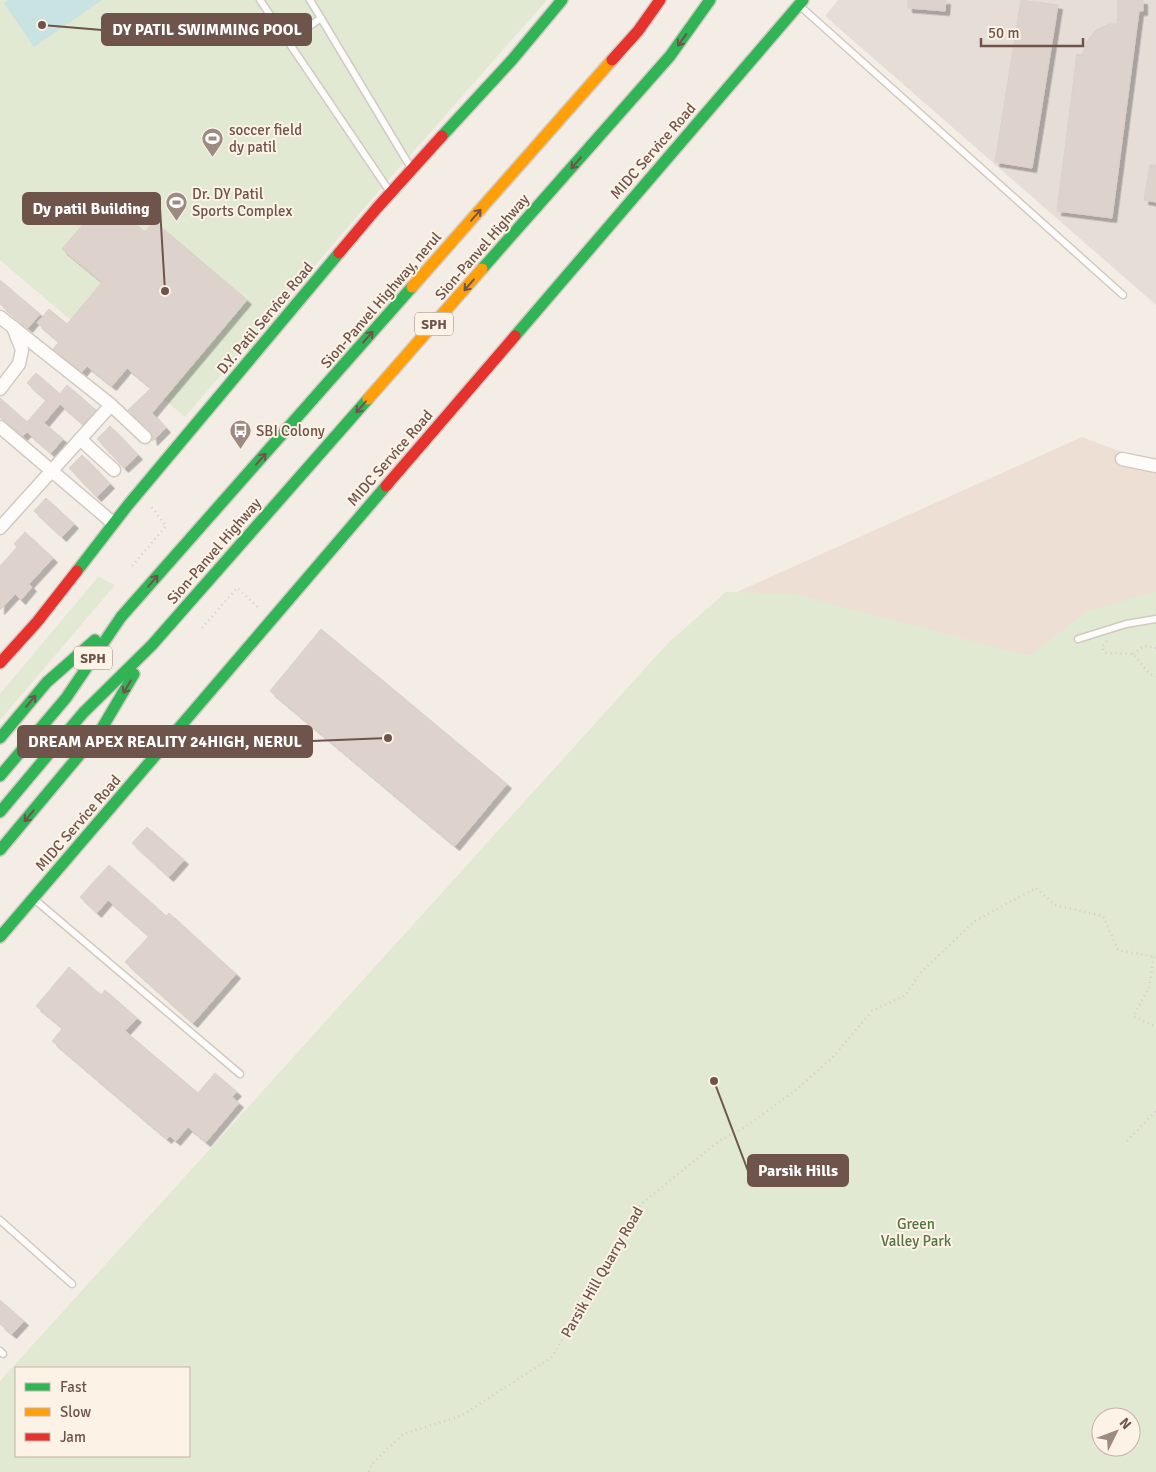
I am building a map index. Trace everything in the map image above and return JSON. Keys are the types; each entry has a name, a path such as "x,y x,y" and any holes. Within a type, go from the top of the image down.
{"main road":[{"name":"D.Y. Patil Service Road","path":"0,663 37,622 113,523 390,192 512,60 562,0"},
{"name":"Sion-Panvel Highway, nerul","path":"121,618 632,38 660,0"},
{"name":"Sion-Panvel Highway","path":"152,644 670,56 710,0"},
{"name":"MIDC Service Road","path":"0,937 801,2"},
{"path":"0,738 47,682 121,618"},
{"name":"SPH","path":"0,776 66,698 121,618"},
{"path":"0,850 102,728 152,644"},
{"name":"SPH","path":"0,812 83,712 152,644"}],"street":[{"path":"0,317 111,405 145,437"},
{"path":"0,389 19,364 22,350 13,327"},
{"path":"0,528 111,405"},
{"path":"0,427 113,523"},
{"path":"80,440 114,470"},
{"path":"1122,459 1156,466"}],"lane":[{"path":"260,0 390,192"},
{"path":"310,0 412,169"},
{"path":"801,2 1123,295"},
{"path":"288,41 321,18"},
{"path":"1078,638 1126,624 1156,619"},
{"path":"33,898 240,1074"},
{"path":"0,1220 72,1284"}],"path":[{"path":"132,566 166,526 140,492"},
{"path":"202,628 237,588 272,619"},
{"path":"1105,652 1133,654 1144,646 1156,648"},
{"path":"1133,654 1150,674 1156,677"},
{"name":"Parsik Hill Quarry Road","path":"369,1472 371,1465 403,1434 461,1416 552,1357 640,1204 719,1141 744,1127 797,1089 834,1056 872,1011 906,994 920,973 974,921 1036,888 1055,905 1103,916 1118,950 1155,957"},
{"path":"1155,957 1150,988 1133,1016 1156,1027"},
{"path":"1127,1141 1156,1111"}],"shaded area":[{"path":"838,0 1156,0 1156,305 825,16"},
{"path":"1082,437 1156,465 1156,609 1029,656 737,592"}],"green space":[{"name":"Dr. DY Patil Sports Complex","path":"0,0 547,0 384,185 185,417 0,260"},
{"path":"98,577 115,585 0,720 0,694"},
{"name":"Green Valley Park","path":"726,592 794,594 1029,656 1087,611 1156,592 1156,1472 0,1472 0,1381 668,643"}],"water":[{"path":"8,0 102,0 34,47 4,3"}],"building":[{"path":"908,0 946,0 945,11 908,8"},
{"path":"1021,0 1058,5 1032,168 995,162"},
{"path":"1118,0 1143,0 1143,11 1139,11 1112,218 1057,211 1077,54 1082,55 1087,41 1096,30 1109,24 1117,24"},
{"path":"1150,165 1156,165 1156,202 1144,200"},
{"path":"105,198 145,232 154,221 247,300 152,413 166,428 153,441 151,431 128,410 151,388 127,368 112,386 87,366 82,372 53,349 59,342 37,323 49,309 67,324 102,282 62,249"},
{"path":"0,280 40,314 28,328 0,304"},
{"path":"36,373 60,394 67,385 96,410 83,424 60,404 44,423 63,439 51,453 27,432 23,436 0,417 0,398 27,422 46,400 27,383"},
{"path":"110,426 138,455 124,468 97,439"},
{"path":"82,455 110,484 97,497 69,468"},
{"path":"46,498 74,524 62,537 34,511"},
{"path":"25,532 53,558 29,584 32,587 21,600 15,594 0,610 0,566 17,547 14,544"},
{"path":"321,629 507,784 455,846 270,691"},
{"path":"147,827 184,860 169,877 132,843"},
{"path":"109,865 166,916 169,913 236,974 193,1023 125,962 149,936 108,900 97,913 80,897"},
{"path":"69,967 101,995 105,990 137,1018 125,1031 198,1093 215,1073 237,1092 232,1097 239,1103 206,1142 188,1127 176,1141 170,1136 167,1139 52,1041 63,1028 36,1006"},
{"path":"0,1300 24,1321 12,1334 0,1324"}],"traffic: fast":[{"path":"442,136 512,60 562,0"},
{"path":"482,269 670,56 710,0"},
{"path":"515,336 803,0"},
{"path":"77,571 128,505 339,253"},
{"path":"0,776 66,698 121,617 412,287"},
{"path":"0,812 83,713 152,645 368,399"},
{"path":"0,937 386,486"},
{"path":"0,738 47,682 95,640"},
{"path":"0,850 102,728 134,674"}],"traffic: slow":[{"path":"412,287 612,60"},
{"path":"368,399 482,269"}],"traffic: jam":[{"path":"612,60 638,31 660,0"},
{"path":"339,253 442,136"},
{"path":"386,486 515,336"},
{"path":"0,663 37,622 77,571"}],"place":[{"name":"DY PATIL SWIMMING POOL","path":"42,25"},
{"name":"soccer field dy patil","path":"213,158"},
{"name":"Dr. DY Patil Sports Complex","path":"176,222"},
{"name":"Dy patil Building","path":"165,291"},
{"name":"SBI Colony","path":"240,450"},
{"name":"DREAM APEX REALITY 24HIGH, NERUL","path":"388,738"},
{"name":"Parsik Hills","path":"714,1081"}]}
